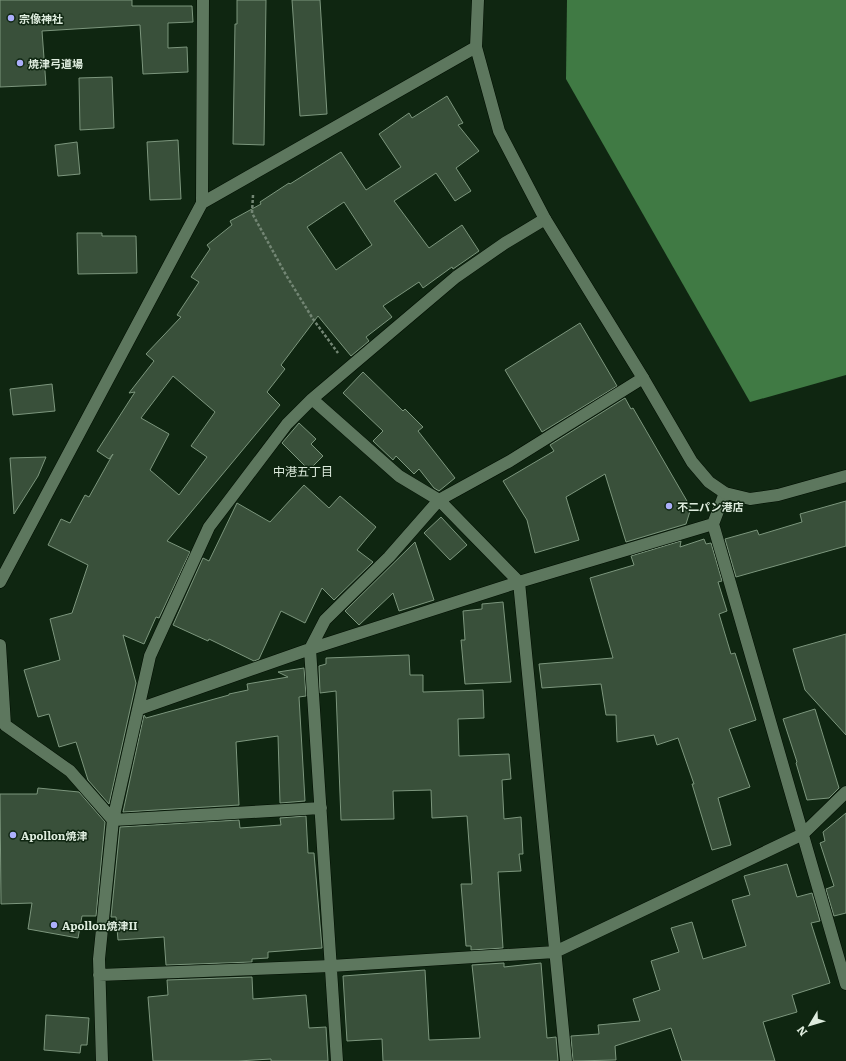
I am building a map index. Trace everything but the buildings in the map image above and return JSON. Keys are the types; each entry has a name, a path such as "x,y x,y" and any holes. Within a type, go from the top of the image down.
{"street":[{"path":"0,582 202,203 203,0"},
{"path":"478,0 476,47 498,131 545,219 643,378 692,462 709,482 725,494 750,499 778,495 846,476"},
{"path":"202,203 476,47"},
{"path":"102,1061 99,959 113,820 150,656 209,528 287,424 312,399 456,277 505,243 545,219"},
{"path":"337,1061 310,649 325,620 389,557 439,500 510,461 643,378"},
{"path":"312,399 399,476 439,500 519,582 566,1061"},
{"path":"725,494 713,524 846,984"},
{"path":"139,709 310,649 519,582 713,524"},
{"path":"0,646 5,725 70,771 113,820"},
{"path":"99,975 331,966 555,952 802,834 846,792"},
{"path":"113,820 321,808"}],"path":[{"path":"254,174 252,213 301,300 349,368"}],"shaded area":[{"path":"567,0 846,0 846,375 750,402 566,79"}],"place":[{"name":"宗像神社","path":"11,18"},
{"name":"焼津弓道場","path":"20,63"},
{"name":"不二パン港店","path":"669,506"},
{"name":"Apollon焼津","path":"13,835"},
{"name":"Apollon焼津II","path":"54,925"}],"district":[{"name":"中港五丁目","path":"303,471"}]}
